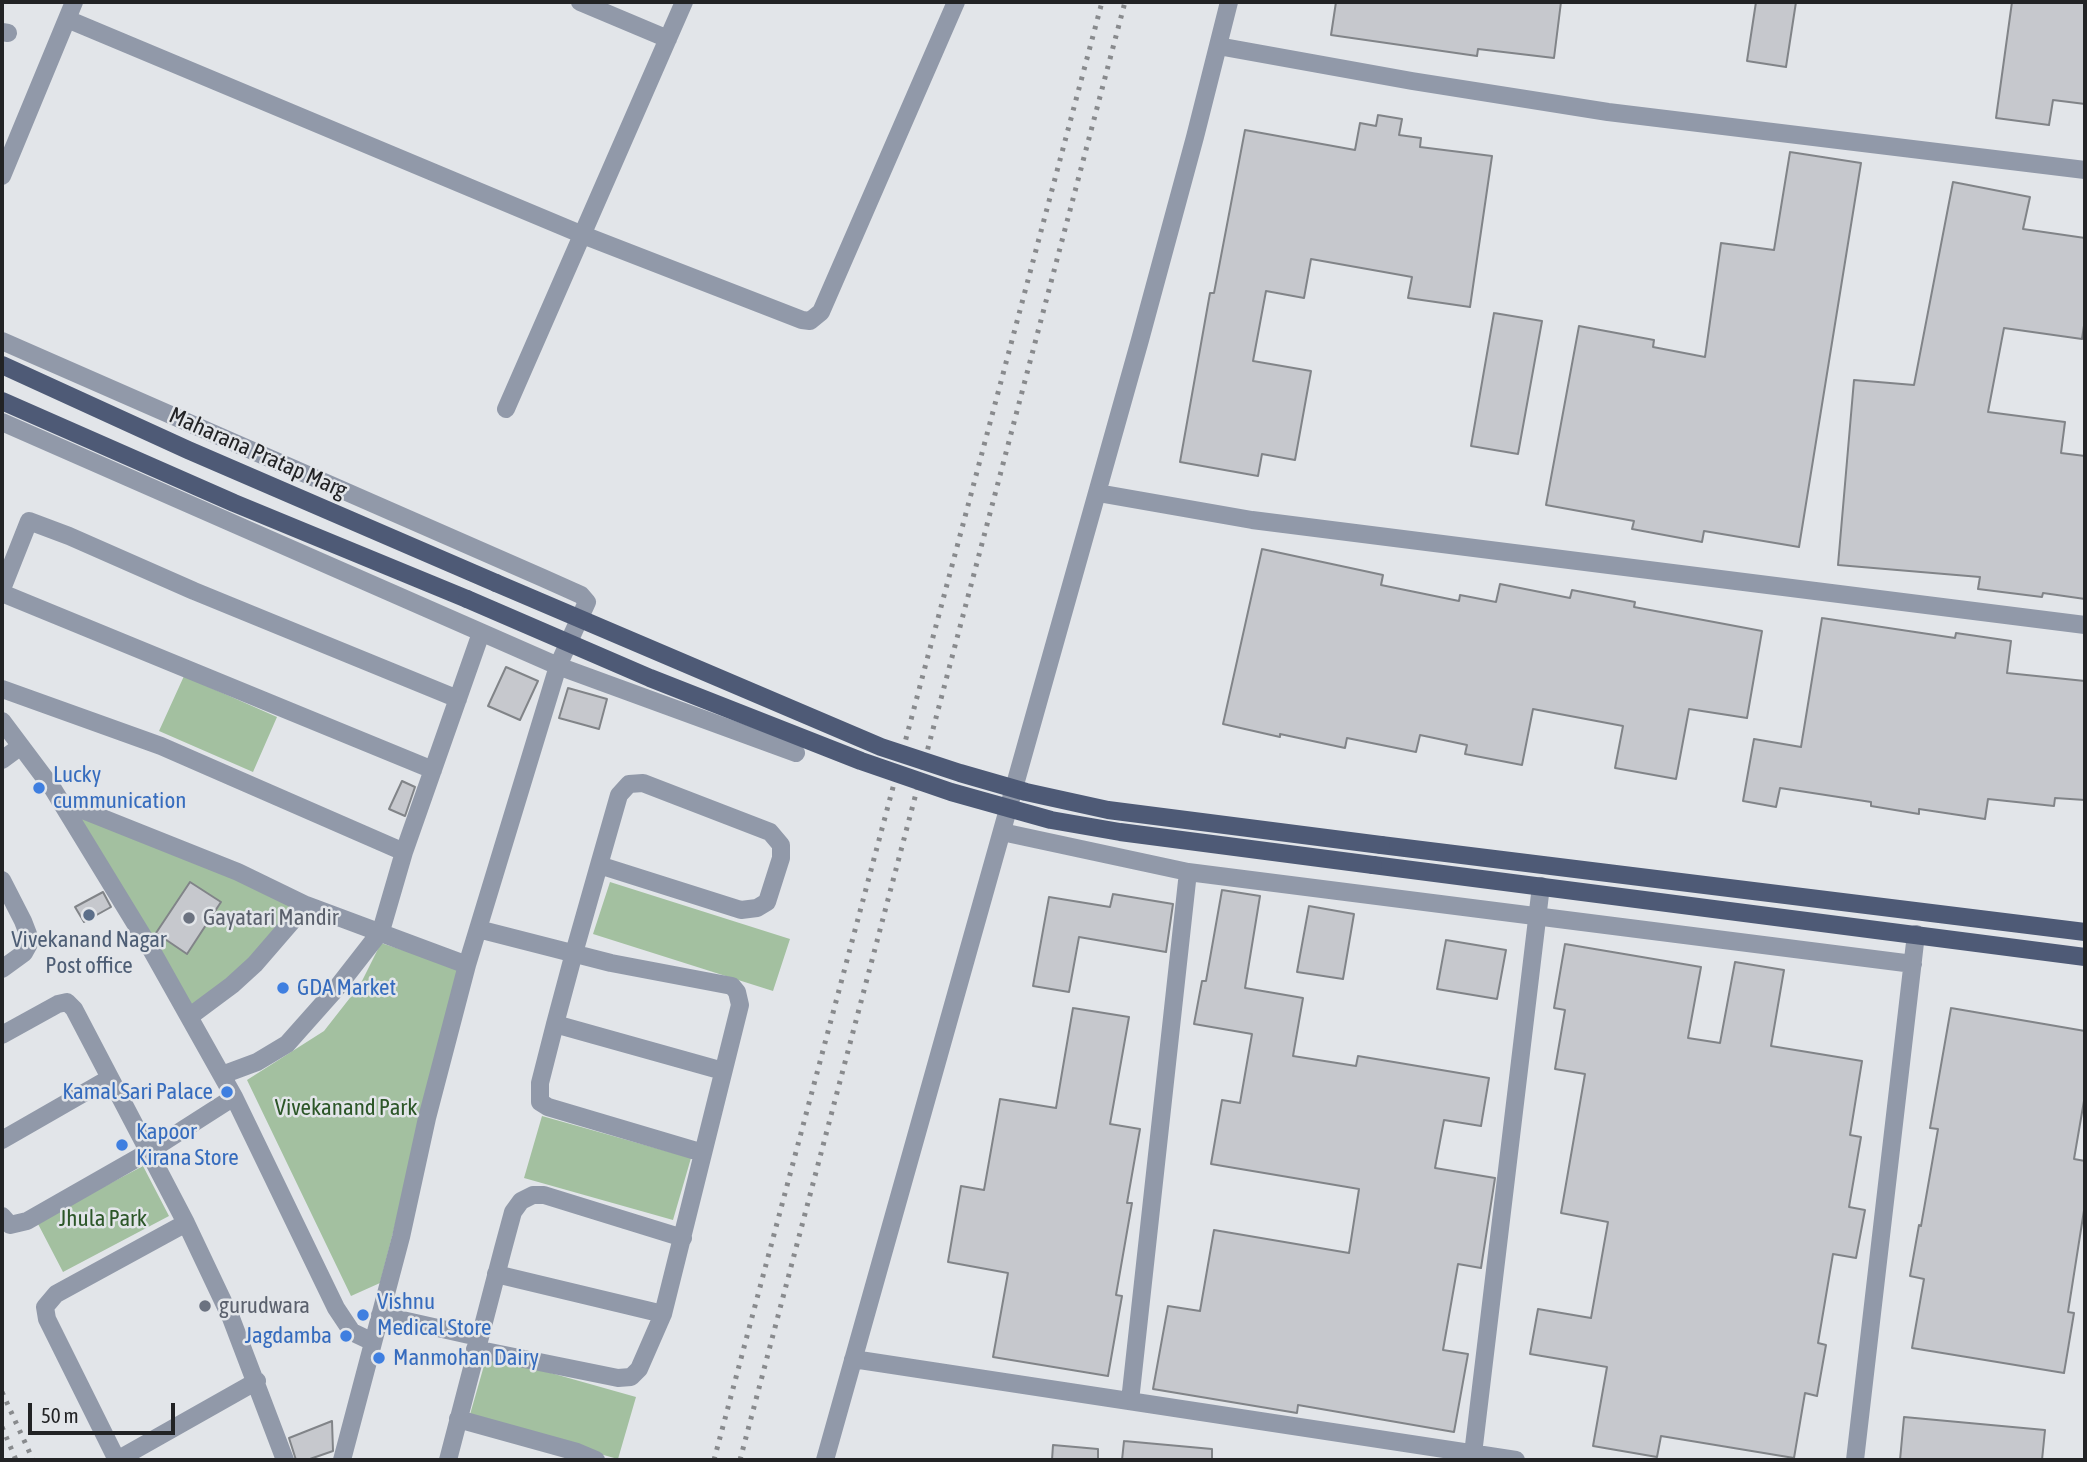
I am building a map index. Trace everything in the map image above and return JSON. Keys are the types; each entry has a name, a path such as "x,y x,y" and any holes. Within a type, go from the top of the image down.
{"main road":[{"name":"Maharana Pratap Marg","path":"2,365 188,450 881,747 1026,792 1108,810 2085,932"},
{"path":"2,401 234,503 650,678 861,761 951,792 1051,820 1373,865 2085,957"}],"street":[{"path":"2,176 74,2"},
{"path":"579,2 668,39"},
{"path":"506,409 684,2"},
{"path":"67,19 583,235 810,321 821,312 956,2"},
{"path":"825,1460 1097,493 1192,150 1229,2"},
{"path":"1218,46 1412,82 1608,112 2085,170"},
{"path":"2,341 17,345 581,595 587,602 558,666 467,965 427,1118 401,1237 342,1460"},
{"path":"2,422 558,666 796,753"},
{"path":"1097,493 1252,520 2085,625"},
{"path":"433,770 2,591 29,521 458,699"},
{"path":"222,1074 257,1062 286,1044 335,990 381,931 404,852 481,633"},
{"path":"2,690 161,746 404,852"},
{"path":"2,720 60,801 152,951 222,1074 336,1308 352,1332 373,1342"},
{"path":"2,760 21,746"},
{"path":"599,865 741,910 757,908 766,902 781,858 781,845 770,832 643,783 629,784 619,795 573,953 540,1083 540,1102 548,1107 703,1153"},
{"path":"60,801 238,872 306,905 467,965"},
{"path":"1002,832 1188,872 1913,964"},
{"path":"1130,1401 1188,872"},
{"path":"2,880 23,921 29,944 24,953 2,969"},
{"path":"1472,1454 1541,886"},
{"path":"189,1017 255,964 306,905"},
{"path":"380,1315 477,1343 618,1378 631,1377 639,1369 663,1314 740,1005 737,992 732,986 573,953 478,929"},
{"path":"1855,1460 1916,934"},
{"path":"2,1035 58,1003 67,1002 74,1009 186,1223 231,1318 285,1460"},
{"path":"555,1024 723,1071"},
{"path":"2,1140 110,1079"},
{"path":"2,1216 10,1225 27,1222 148,1152 234,1097"},
{"path":"448,1460 496,1274 520,1200 533,1195 544,1195 682,1238"},
{"path":"186,1223 56,1294 45,1307 47,1319 117,1460 257,1381"},
{"path":"496,1274 663,1314"},
{"path":"853,1359 1516,1460"},
{"path":"458,1419 577,1451 596,1460"}],"green space":[{"path":"184,676 277,717 253,772 159,731"},
{"path":"60,801 306,905 189,1017"},
{"path":"610,882 790,939 773,991 593,934"},
{"name":"Vivekanand Park","path":"381,943 461,969 380,1283 351,1296 247,1080 324,1031 360,985"},
{"path":"542,1116 691,1158 673,1220 524,1178"},
{"name":"Jhula Park","path":"143,1166 169,1216 63,1272 37,1222"},
{"path":"487,1355 636,1397 618,1459 469,1418"}],"building":[{"path":"1336,2 1561,2 1554,58 1478,49 1477,56 1331,35"},
{"path":"1756,2 1796,2 1786,67 1747,61"},
{"path":"2012,2 2085,2 2085,104 2053,100 2049,125 1996,118"},
{"path":"1378,115 1402,119 1399,135 1421,138 1420,147 1492,156 1470,307 1408,298 1412,277 1311,259 1304,298 1266,291 1253,361 1311,371 1295,460 1262,454 1258,476 1180,462 1210,293 1214,293 1245,130 1355,150 1360,123 1376,126"},
{"path":"1790,152 1861,163 1799,547 1704,531 1702,542 1632,529 1634,521 1546,505 1579,326 1654,340 1653,347 1705,357 1721,243 1774,250"},
{"path":"1953,182 2030,197 2023,229 2085,238 2085,319 2082,339 2004,328 1988,412 2065,422 2061,453 2085,456 2085,599 1978,589 1980,577 1838,565 1854,380 1914,385"},
{"path":"1494,313 1542,321 1518,454 1471,446"},
{"path":"1262,549 1383,575 1381,585 1459,601 1460,595 1496,602 1500,584 1570,598 1572,590 1635,602 1634,607 1762,631 1747,718 1689,709 1676,779 1615,768 1623,726 1533,709 1522,765 1465,754 1467,745 1420,735 1416,752 1347,738 1345,748 1223,724"},
{"path":"1822,618 1955,638 1956,633 2011,641 2007,673 2085,681 2085,800 2055,798 2054,806 1988,799 1985,819 1919,809 1919,814 1871,806 1871,802 1780,788 1776,807 1743,801 1754,739 1801,747"},
{"path":"506,667 538,681 520,720 488,706"},
{"path":"568,688 607,699 599,729 559,718"},
{"path":"402,781 415,787 405,816 389,809"},
{"name":"Gayatari Mandir","path":"190,882 221,902 187,954 156,933"},
{"path":"1222,890 1260,896 1245,988 1303,998 1293,1056 1356,1066 1358,1056 1489,1078 1481,1126 1444,1120 1435,1168 1495,1178 1481,1268 1458,1264 1443,1350 1468,1354 1454,1432 1298,1405 1297,1413 1153,1389 1168,1306 1200,1311 1214,1230 1349,1253 1359,1189 1211,1164 1222,1100 1240,1103 1252,1034 1194,1024 1202,981 1206,981"},
{"name":"Vivekanand Nagar Post office","path":"103,892 111,907 84,922 75,907"},
{"path":"1113,894 1173,904 1166,952 1079,937 1069,992 1033,986 1049,897 1110,907"},
{"path":"1309,906 1354,914 1343,979 1297,972"},
{"path":"1446,940 1506,950 1497,999 1437,989"},
{"path":"1565,944 1701,967 1688,1038 1720,1043 1735,962 1784,970 1771,1046 1862,1061 1850,1135 1861,1137 1849,1207 1865,1210 1856,1258 1833,1254 1818,1343 1826,1345 1817,1396 1805,1393 1794,1458 1661,1436 1657,1457 1593,1446 1607,1367 1530,1354 1538,1309 1591,1318 1608,1222 1561,1213 1585,1074 1555,1069 1565,1010 1554,1008"},
{"path":"1073,1008 1129,1017 1110,1124 1140,1129 1127,1203 1132,1203 1116,1295 1122,1296 1108,1376 993,1357 1008,1273 948,1262 961,1186 984,1190 1000,1099 1056,1108"},
{"path":"1951,1008 2085,1031 2085,1095 2074,1159 2085,1161 2085,1204 2068,1312 2074,1313 2064,1373 1912,1348 1924,1279 1910,1276 1938,1129 1930,1128"},
{"path":"1904,1417 2045,1430 2042,1460 1900,1460"},
{"path":"332,1421 333,1451 307,1460 296,1460 289,1438"},
{"path":"1124,1441 1212,1449 1212,1460 1122,1460"},
{"path":"1053,1445 1098,1449 1098,1460 1052,1460"}],"railway":[{"path":"714,1460 1102,2"},
{"path":"740,1460 1125,2"},
{"path":"2,1392 33,1460"},
{"path":"2,1427 16,1460"}],"place":[{"name":"Lucky cummunication","path":"39,788"},
{"name":"Vivekanand Nagar Post office","path":"89,915"},
{"name":"Gayatari Mandir","path":"189,918"},
{"name":"GDA Market","path":"283,988"},
{"name":"Kamal Sari Palace","path":"227,1092"},
{"name":"Kapoor Kirana Store","path":"122,1145"},
{"name":"gurudwara","path":"205,1306"},
{"name":"Vishnu Medical Store","path":"363,1315"},
{"name":"Jagdamba","path":"346,1336"},
{"name":"Manmohan Dairy","path":"379,1358"}]}
